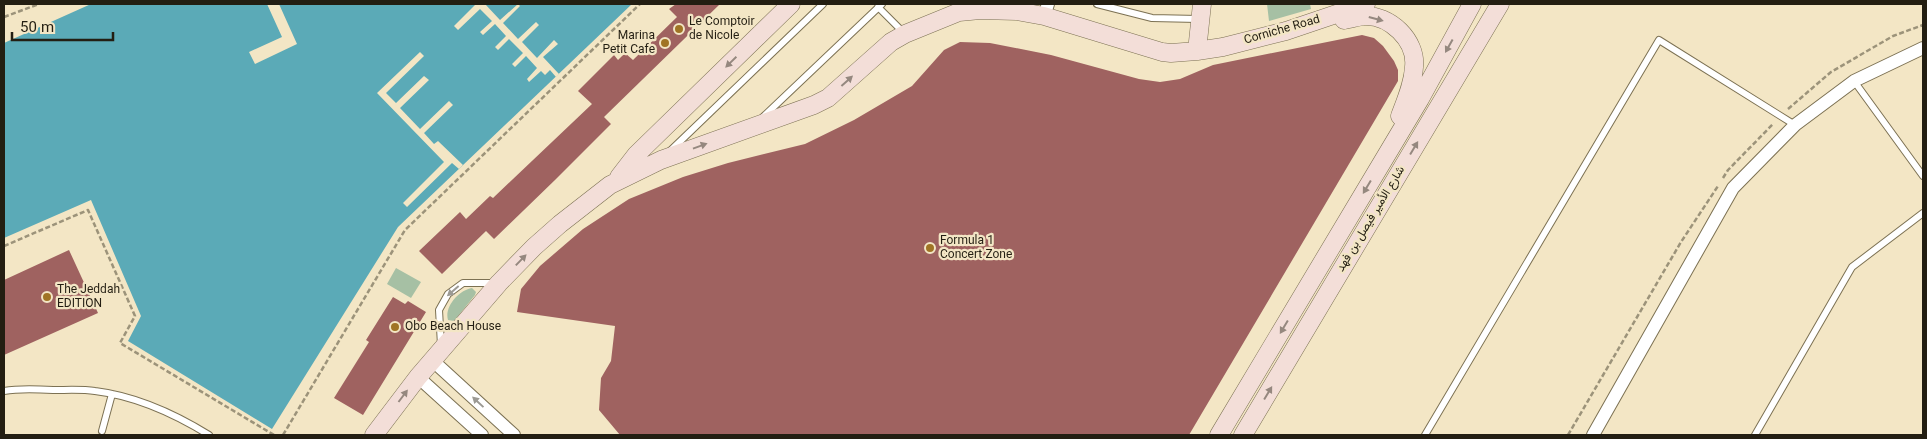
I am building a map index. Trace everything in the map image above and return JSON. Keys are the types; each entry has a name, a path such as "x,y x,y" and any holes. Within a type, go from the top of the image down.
{"main road":[{"path":"374,435 418,377 499,283 534,247 560,224 614,183 636,155 791,4"},
{"name":"Corniche Road","path":"614,183 661,160 814,105 828,98 873,57 905,34 958,8 1017,11 1046,10 1162,52 1197,51 1286,31 1366,4"},
{"name":"شارع الأمير فيصل بن فهد","path":"1219,435 1420,99 1472,4"},
{"name":"شارع الأمير فيصل بن فهد","path":"1244,435 1500,4"},
{"path":"1197,51 1201,11"},
{"path":"1260,37 1364,16 1379,18 1393,25 1405,36 1412,49 1415,66 1408,96 1380,166"}],"street":[{"path":"1593,435 1733,188 1794,125 1854,81 1923,48"},
{"path":"437,355 514,435"},
{"path":"418,377 482,435"}],"lane":[{"path":"661,160 822,4"},
{"path":"1097,4 1152,18 1201,11"},
{"path":"754,127 880,5 905,34"},
{"path":"1425,435 1659,40 1794,125"},
{"path":"1854,81 1923,176"},
{"path":"1755,435 1852,267 1923,213"},
{"path":"437,355 439,310 448,294 463,283 499,283"},
{"path":"4,391 95,391 112,394 136,400 190,424 209,435"},
{"path":"102,431 112,394"}],"path":[{"path":"4,17 39,4"},
{"path":"283,435 405,230 640,4"},
{"path":"1788,109 1831,72 1893,36 1923,25"},
{"path":"1568,435 1686,234 1728,170 1773,124"},
{"path":"4,246 88,210 135,316 120,343 274,435"}],"green space":[{"path":"1267,4 1310,4 1311,9 1269,21"},
{"path":"396,268 421,282 411,298 387,284"},
{"path":"472,288 476,292 475,295 454,321 448,320 447,315 450,305 462,292"}],"water":[{"path":"91,4 632,4 398,227 272,429 128,341 141,316 91,200 4,238 4,43"}],"pier":[{"path":"267,4 279,4 297,44 255,64 249,52 282,37"},
{"path":"476,4 485,4 500,20 518,4 520,6 503,23 518,39 536,22 539,25 522,42 537,58 554,40 558,44 543,57 559,74 556,77 550,70 545,75 541,71 529,82 527,79 537,68 526,56 515,67 512,64 523,53 509,39 498,50 495,47 506,36 495,24 483,35 480,32 492,21 480,9 458,30 454,26"},
{"path":"420,52 424,56 386,93 396,103 424,76 429,80 400,108 420,129 449,101 453,105 424,133 434,144 438,141 463,165 459,169 452,163 407,207 403,203 444,162 377,93"}],"building":[{"path":"676,4 720,4 604,117 611,124 555,180 494,239 486,231 442,274 419,251 460,212 466,219 490,196 493,198 592,104 578,91 614,55 618,60 625,53 633,60 677,17 669,9"},
{"name":"Formula 1 Concert Zone","path":"1362,35 1374,38 1383,46 1398,70 1398,81 1189,435 620,435 599,410 601,378 611,361 615,326 517,312 521,289 540,266 583,229 629,199 683,177 728,163 805,144 854,120 912,86 944,50 960,42 990,43 1051,55 1139,79 1160,82 1180,79 1213,65"},
{"name":"The Jeddah EDITION","path":"69,250 98,313 4,355 4,280"},
{"path":"393,297 405,304 408,301 426,312 363,415 334,398 369,342 366,340"}],"place":[{"name":"Le Comptoir de Nicole","path":"679,29"},
{"name":"Marina Petit Cafe","path":"665,43"},
{"name":"Formula 1 Concert Zone","path":"930,248"},
{"name":"The Jeddah EDITION","path":"47,297"},
{"name":"Obo Beach House","path":"395,327"}]}
